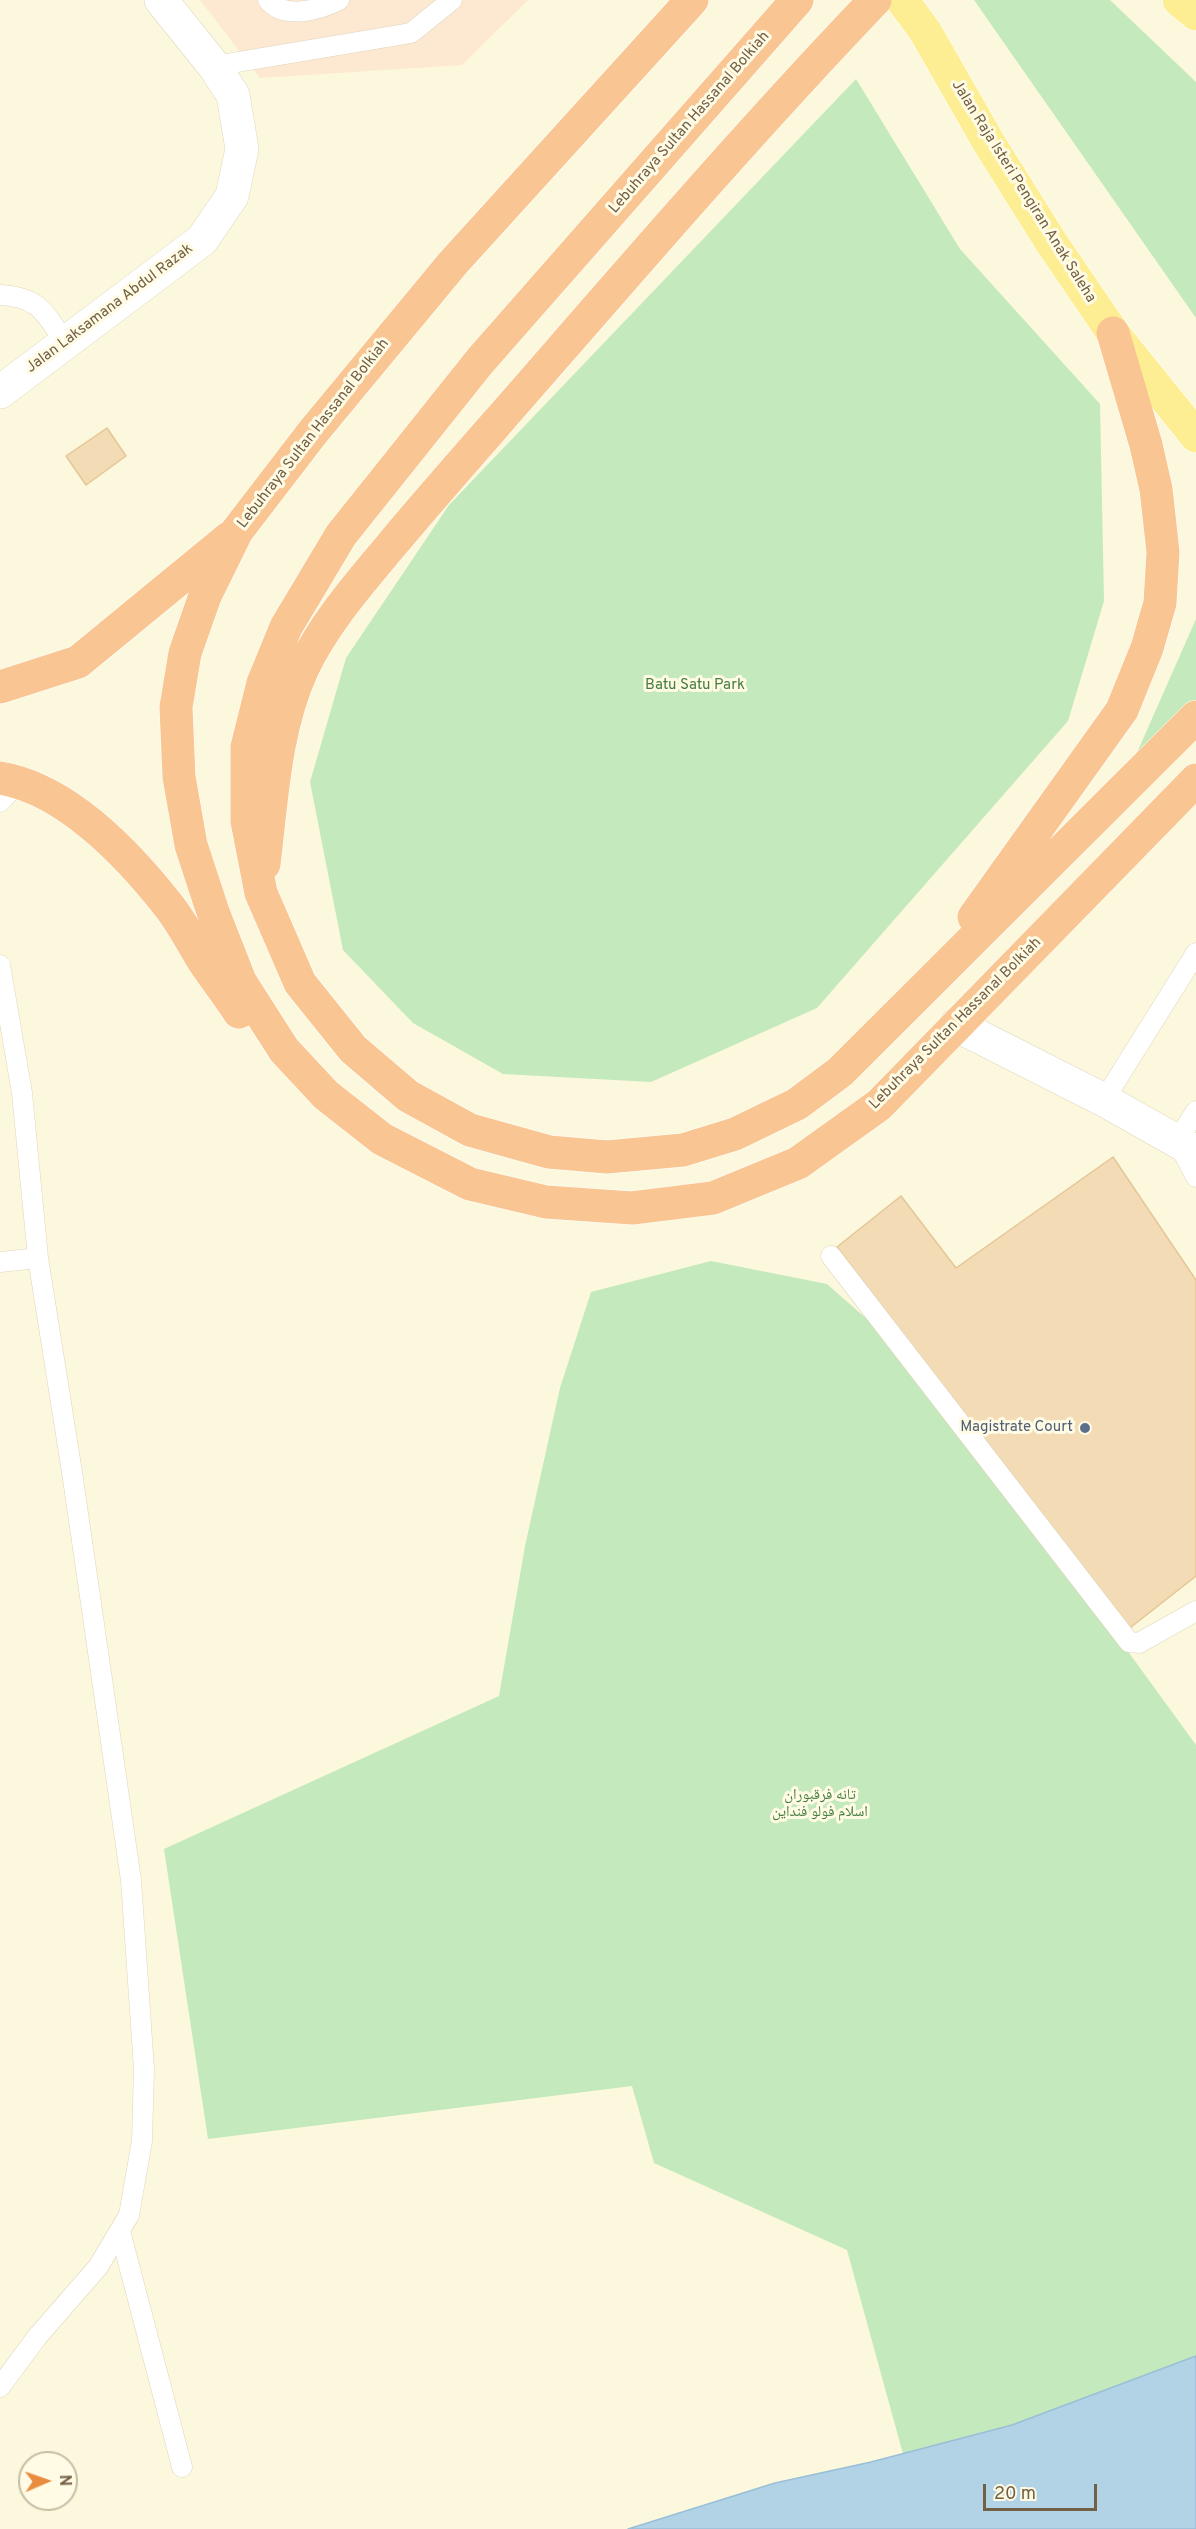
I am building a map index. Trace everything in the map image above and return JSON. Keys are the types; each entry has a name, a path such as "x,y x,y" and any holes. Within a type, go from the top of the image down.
{"highway":[{"name":"Lebuhraya Sultan Hassanal Bolkiah","path":"692,0 453,263 313,432 237,531 205,596 185,653 176,707 179,777 191,845 213,912 240,981 284,1050 326,1095 382,1139 470,1184 546,1202 632,1208 713,1198 798,1163 879,1104 1196,780"},
{"name":"Lebuhraya Sultan Hassanal Bolkiah","path":"797,0 480,361 381,482 341,535 286,627 263,683 247,747 247,820 261,893 300,983 353,1049 408,1096 470,1130 549,1152 606,1157 683,1150 735,1134 797,1104 840,1072 1196,717"},
{"path":"261,893 278,756 288,708 303,667 332,619 439,489 812,66 875,0"},
{"path":"919,995 1122,710 1147,648 1160,603 1163,552 1156,489 1146,445 1113,333"},
{"path":"0,687 78,662 237,531"},
{"path":"6,787 62,801 110,841 169,906 206,965 242,1015 284,1050"}],"main road":[{"name":"Jalan Raja Isteri Pengiran Anak Saleha","path":"902,0 925,31 989,143 1051,242 1113,333 1196,436"},
{"path":"907,0 925,31"},
{"path":"1179,0 1196,14"}],"street":[{"name":"Jalan Laksamana Abdul Razak","path":"0,392 202,240 232,196 242,149 233,95 214,66 161,0"},
{"path":"956,1025 1104,1100 1186,1146"}],"lane":[{"path":"268,0 273,6 289,10 311,11 339,0"},
{"path":"214,66 411,33 452,0"},
{"path":"0,295 19,296 35,303 65,343"},
{"path":"1104,1100 1196,953"},
{"path":"0,964 22,1093 38,1258 72,1472 131,1880 144,2069 142,2141 129,2216 98,2267 37,2337 0,2387"},
{"path":"1196,1111 1186,1146 1196,1177"},
{"path":"831,1256 1129,1642 1139,1643 1196,1611"},
{"path":"0,1263 38,1258"},
{"path":"120,2231 182,2467"}],"shaded area":[{"path":"200,0 528,0 462,65 260,78"}],"green space":[{"path":"974,0 1110,0 1196,82 1196,318"},
{"name":"Batu Satu Park","path":"856,79 960,249 1100,404 1104,601 1068,721 817,1008 651,1082 503,1074 413,1023 343,950 310,782 346,658 449,505"},
{"path":"1196,619 1196,705 1128,773"},
{"name":"تانه فرقبوران اسلام فولو فنداين","path":"711,1261 827,1284 893,1342 1007,1485 1196,1745 1196,2356 1012,2425 903,2454 847,2250 654,2163 632,2086 208,2139 164,1849 499,1696 525,1546 560,1388 591,1292"}],"water":[{"path":"1196,2356 1196,2529 628,2529 775,2483 871,2462 1012,2425"}],"building":[{"path":"107,428 126,456 86,485 66,456"},
{"name":"Magistrate Court","path":"1113,1157 1196,1280 1196,1576 1126,1631 837,1247 901,1196 956,1268"}],"place":[{"name":"Magistrate Court","path":"1085,1428"}]}
